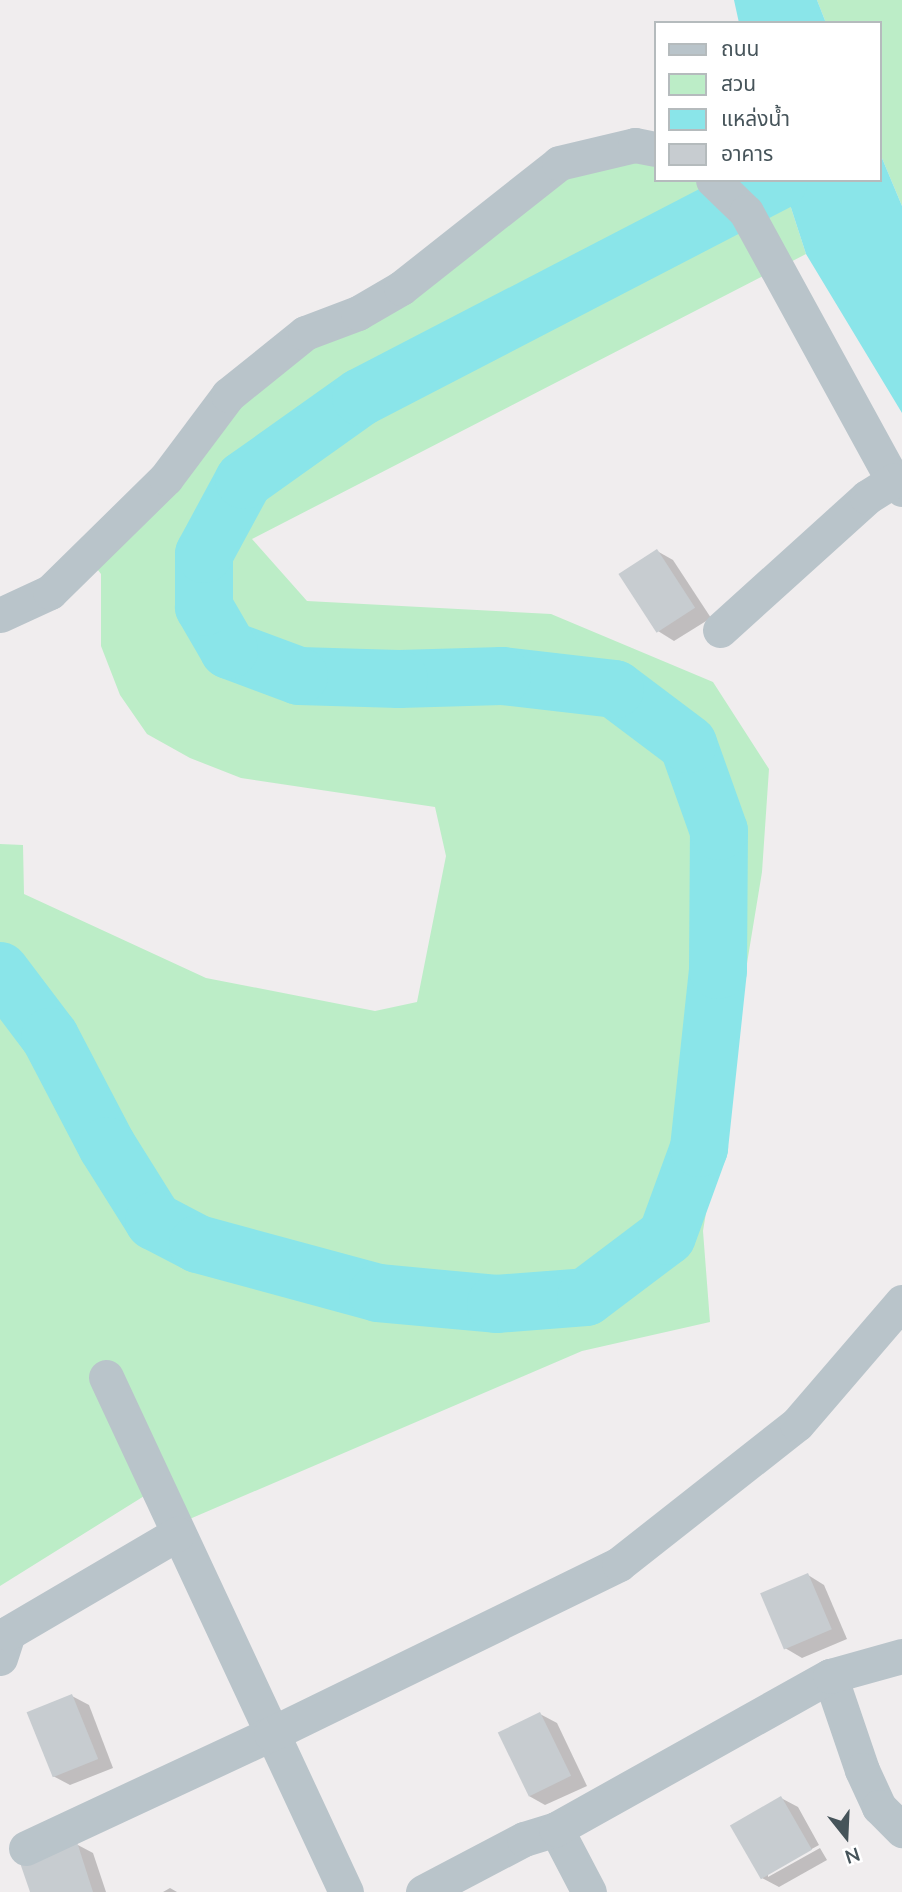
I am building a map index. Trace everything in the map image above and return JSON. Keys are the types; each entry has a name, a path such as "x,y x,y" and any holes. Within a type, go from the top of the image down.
{"street":[{"path":"0,615 50,592 166,478 228,395 305,333 358,313 401,288 559,163 635,145 654,149"},
{"path":"715,182 746,212 897,485 867,497 720,630"},
{"path":"26,1848 271,1734 619,1564 797,1424 902,1302"},
{"path":"106,1377 346,1892"},
{"path":"0,1658 8,1633 177,1534"},
{"path":"423,1892 524,1839 556,1829 830,1676 902,1656"},
{"path":"830,1676 862,1770 879,1807 902,1830"},
{"path":"556,1829 589,1892"}],"green space":[{"path":"817,0 902,0 902,206 881,156 881,21 825,21"},
{"path":"654,137 654,182 783,182 806,254 252,539 307,601 551,614 713,682 769,769 762,872 703,1231 710,1322 582,1351 185,1521 165,1483 0,1586 0,844 23,845 24,894 206,978 375,1011 417,1002 446,856 435,807 241,778 190,758 147,734 120,695 101,646 101,574 78,544 384,286 536,163"}],"water":[{"path":"734,0 817,0 825,21 739,21"},
{"path":"881,156 902,206 902,413 806,254 783,182 881,182"}],"building":[{"path":"657,549 695,608 657,633 618,574"},
{"path":"808,1573 832,1629 784,1649 760,1593"},
{"path":"72,1694 98,1759 53,1777 27,1712"},
{"path":"540,1712 571,1776 529,1796 498,1733"},
{"path":"781,1796 812,1850 761,1879 730,1826"},
{"path":"77,1842 93,1892 30,1892 19,1860"}],"waterway":[{"path":"0,971 50,1037 107,1146 154,1221 198,1244 378,1293 496,1304 586,1297 667,1236 699,1148 718,970 719,831 688,744 615,689 502,676 399,679 299,676 229,650 204,607 204,554 244,480 361,397 775,182"}]}
